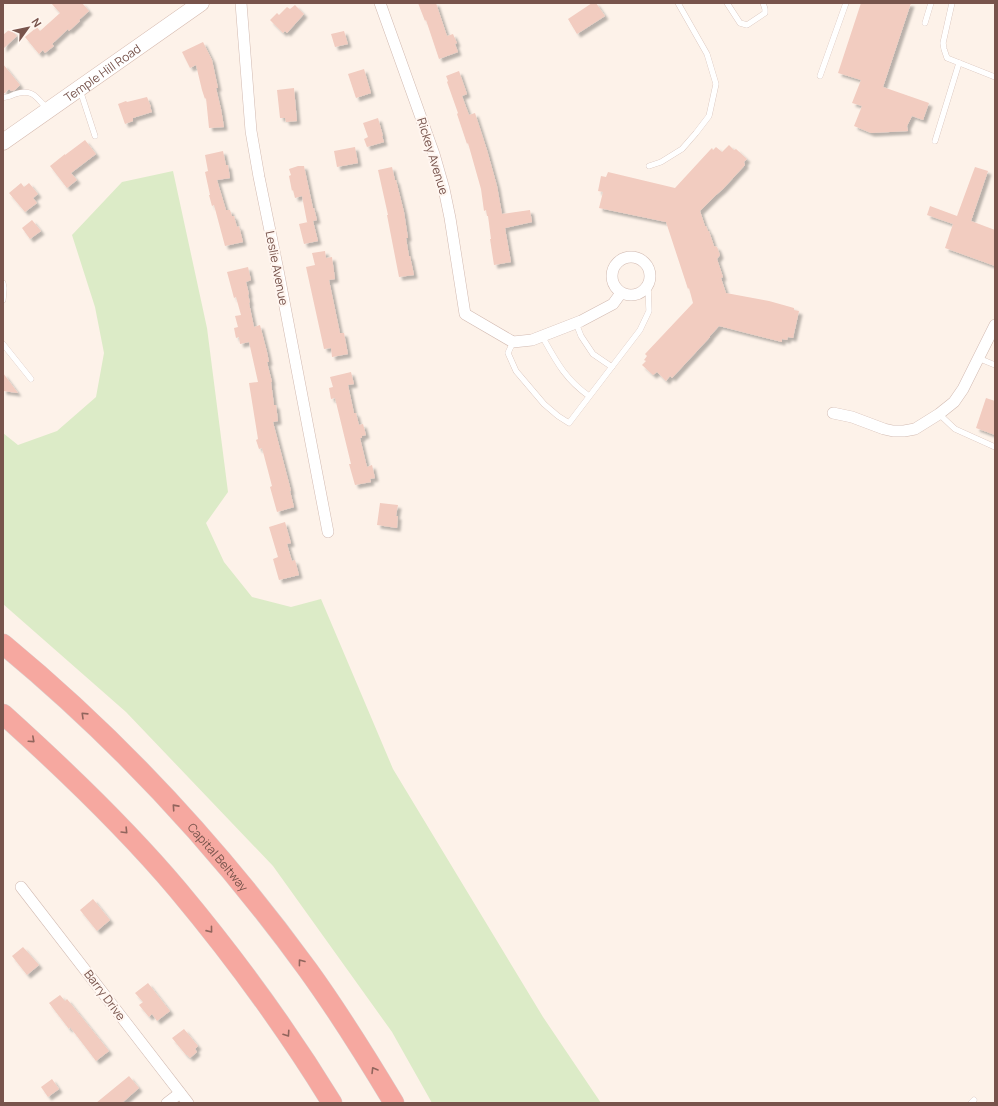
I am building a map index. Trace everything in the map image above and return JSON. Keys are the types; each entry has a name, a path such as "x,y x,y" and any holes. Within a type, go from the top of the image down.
{"highway":[{"name":"Capital Beltway","path":"3,644 77,708 126,756 173,804 220,857 268,917 308,971 357,1042 394,1103"},
{"path":"3,714 87,792 177,889 264,1000 312,1070 332,1103"}],"main road":[{"name":"Temple Hill Road","path":"3,142 201,3"}],"street":[{"name":"Leslie Avenue","path":"241,3 251,131 257,170 278,270 328,532"},
{"name":"Rickey Avenue","path":"380,3 434,154 444,189 465,314 513,342"},
{"path":"626,257 641,259 647,265 650,272 651,279 648,286 643,292 636,295 629,296 622,293 616,288 612,281 614,266 626,257"},
{"path":"513,342 532,340 576,323 613,304 622,293"},
{"path":"833,414 852,417 893,431 915,429 939,414 954,402 963,389 995,326"},
{"name":"Barry Drive","path":"21,887 188,1103"},
{"path":"167,1103 180,1093"}],"lane":[{"path":"648,166 661,162 682,149 696,133 709,116 716,84 707,54 678,3"},
{"path":"727,3 740,23 747,25 765,13 763,3"},
{"path":"820,76 846,3"},
{"path":"925,23 931,3"},
{"path":"952,3 943,43 947,58 995,77"},
{"path":"935,140 959,63"},
{"path":"80,88 95,136"},
{"path":"3,97 6,98 17,93 28,92 35,95 48,110"},
{"path":"3,283 3,300"},
{"path":"513,342 508,353 516,371 544,404 568,423 640,330 649,311 648,286"},
{"path":"576,323 582,336 594,354 612,367"},
{"path":"542,336 562,371 579,389 589,396"},
{"path":"3,344 30,379"},
{"path":"978,358 995,365"},
{"path":"939,414 955,429 995,447"}],"green space":[{"path":"173,171 207,328 228,492 206,523 224,562 252,597 291,607 321,599 393,769 543,1017 601,1103 432,1103 392,1032 273,866 126,712 3,604 3,433 18,445 57,431 96,397 104,353 95,307 72,235 122,182"}],"building":[{"path":"51,3 82,3 89,11 69,31 68,29 52,44 54,46 45,53 43,50 39,54 25,37 37,27 40,31 60,13"},
{"path":"418,3 436,3 447,36 453,34 457,43 455,44 458,52 439,59 426,20 425,21"},
{"path":"592,3 596,3 605,16 577,34 568,19"},
{"path":"861,3 911,3 883,87 929,103 923,120 912,116 907,126 908,131 871,133 854,126 862,106 852,103 861,80 838,73"},
{"path":"295,5 304,14 287,33 285,31 283,33 270,20 277,13 279,15 287,7 290,9"},
{"path":"10,29 17,36 3,49 3,35"},
{"path":"344,31 348,44 335,47 331,34"},
{"path":"203,42 212,60 224,127 209,128 206,98 205,99 202,90 196,65 190,68 182,52"},
{"path":"3,64 20,85 15,90 11,91 9,89 5,93 3,93"},
{"path":"364,69 371,93 356,98 348,74"},
{"path":"459,71 467,94 462,96 469,115 475,113 497,186 502,214 530,210 532,222 505,228 511,262 494,265 488,216 486,210 484,211 481,189 468,143 467,144 447,82 446,76"},
{"path":"294,88 297,121 286,122 285,118 280,118 277,90"},
{"path":"147,97 152,112 133,118 133,121 125,124 118,104"},
{"path":"378,118 384,142 367,147 364,139 368,137 363,123"},
{"path":"85,140 96,154 71,173 77,180 67,188 50,166"},
{"path":"729,145 747,159 744,162 745,165 700,211 714,246 717,247 720,255 717,259 723,277 721,278 726,293 769,301 794,308 794,310 799,311 793,338 788,337 787,340 782,339 782,342 719,326 672,378 670,376 666,381 657,372 653,375 642,365 646,361 644,360 647,356 645,354 693,303 689,288 688,289 666,222 599,208 603,192 598,191 601,176 606,177 608,172 675,188 712,148 713,150 716,147 722,152"},
{"path":"355,147 358,163 337,167 334,151"},
{"path":"223,151 226,165 228,165 230,178 217,180 226,210 230,210 232,216 234,216 237,227 239,226 243,242 225,246 214,205 212,206 209,195 205,172 208,171 205,155"},
{"path":"304,166 317,220 313,221 318,241 304,244 299,224 308,222 302,196 295,198 289,176 291,175 289,169"},
{"path":"392,167 404,212 408,238 406,238 414,275 399,277 378,170"},
{"path":"975,167 988,171 971,221 995,230 995,266 945,248 953,224 927,215 930,206 957,216"},
{"path":"21,183 24,187 29,183 38,194 33,198 37,203 25,212 9,193"},
{"path":"32,220 41,231 30,239 22,228"},
{"path":"325,251 326,258 332,257 335,279 329,280 340,333 344,333 348,354 332,357 331,348 324,349 306,267 315,265 312,253"},
{"path":"248,267 251,280 246,282 249,294 249,303 254,327 260,325 267,352 269,362 267,362 272,382 274,405 276,405 278,421 273,422 294,507 277,512 262,448 259,449 256,440 258,439 249,383 258,382 249,342 240,344 239,337 236,338 234,328 238,327 235,316 241,315 236,297 234,298 227,272"},
{"path":"351,372 354,384 348,385 354,413 356,413 359,425 363,424 366,435 360,438 367,467 372,465 375,478 370,479 371,482 355,485 335,398 331,399 329,388 333,387 330,377"},
{"path":"3,373 18,393 3,391"},
{"path":"986,398 995,401 995,435 976,428"},
{"path":"380,503 398,505 396,516 398,516 397,528 377,525"},
{"path":"285,522 291,543 287,544 292,561 295,560 299,575 279,580 273,559 278,557 269,527"},
{"path":"93,899 110,920 97,931 80,910"},
{"path":"23,947 39,965 27,975 12,956"},
{"path":"148,983 170,1011 157,1021 152,1014 149,1017 139,1005 143,1002 135,993"},
{"path":"60,995 65,1001 67,999 109,1051 96,1061 70,1027 69,1029 49,1003"},
{"path":"184,1029 198,1046 195,1049 197,1052 190,1058 172,1038"},
{"path":"129,1076 139,1088 122,1103 96,1103"},
{"path":"52,1079 59,1089 48,1097 41,1087"}]}
